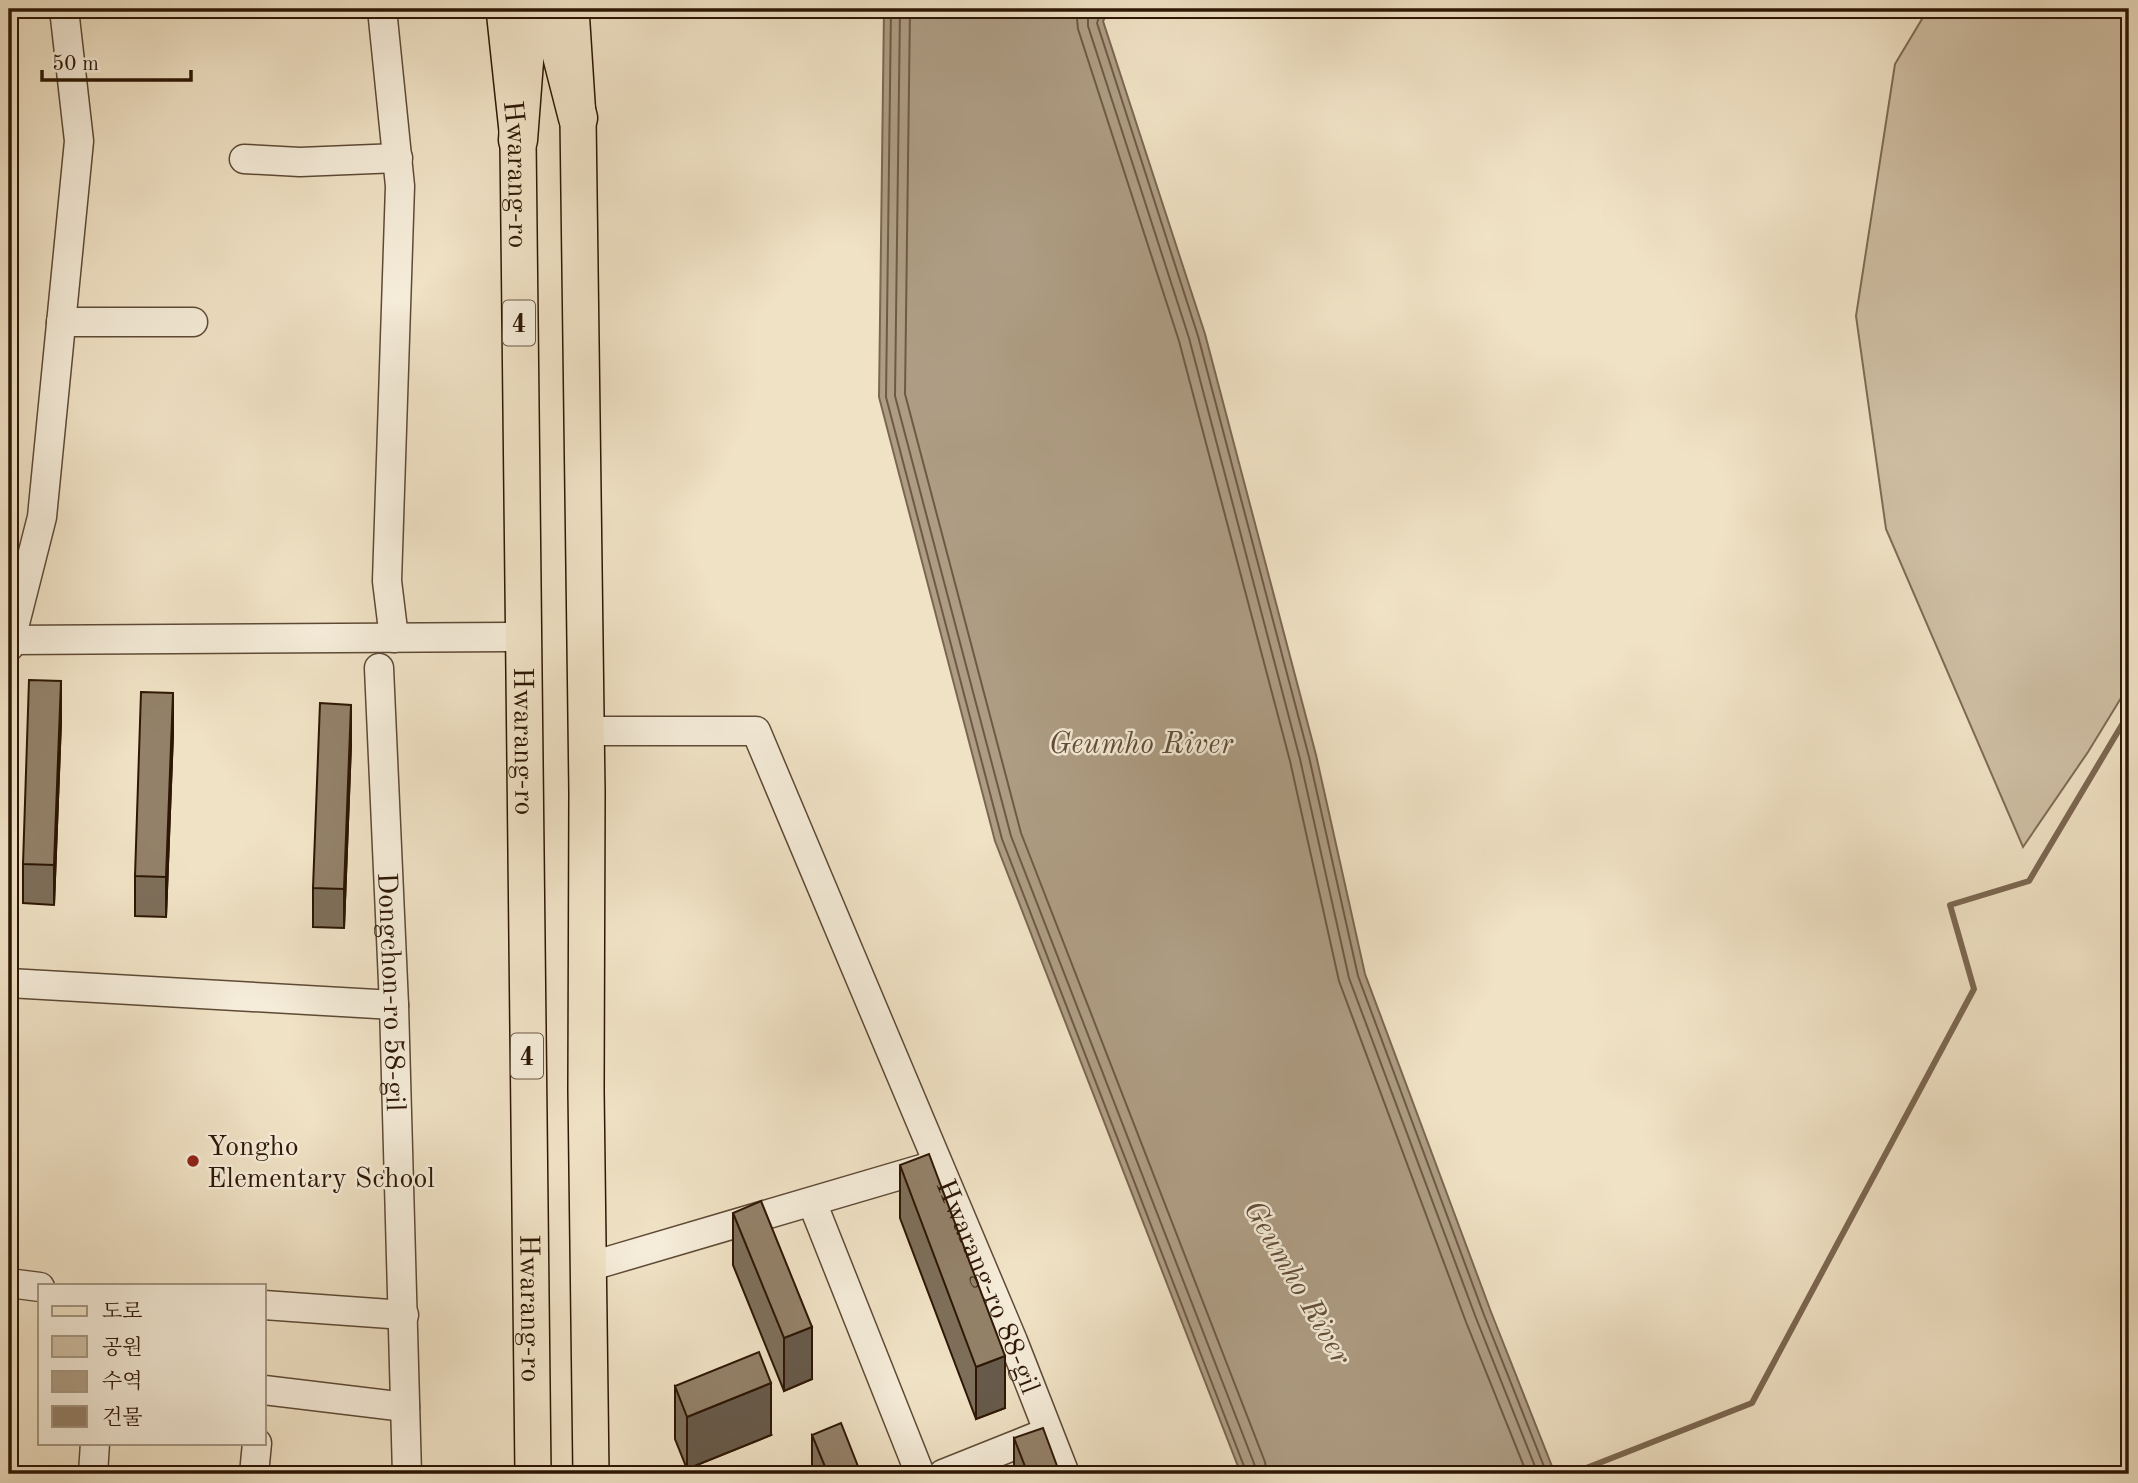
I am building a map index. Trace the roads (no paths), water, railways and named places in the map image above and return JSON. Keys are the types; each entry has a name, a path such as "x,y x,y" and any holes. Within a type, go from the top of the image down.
{"highway":[{"path":"518,140 528,9"},
{"path":"550,9 578,118"}],"main road":[{"name":"Hwarang-ro","path":"504,9 518,140 533,1474"},
{"name":"Hwarang-ro","path":"571,9 578,118 586,731 591,1474"}],"street":[{"path":"64,9 79,141 42,517 9,643 522,637"},
{"path":"382,9 400,186 387,581 394,638"},
{"path":"244,159 300,162 397,158"},
{"path":"61,322 193,322"},
{"name":"Dongchon-ro 58-gil","path":"379,668 394,1005 407,1474"},
{"path":"586,731 756,731 939,1164"},
{"path":"9,983 394,1005"},
{"name":"Hwarang-ro 88-gil","path":"588,1267 939,1164 1065,1474"},
{"path":"812,1202 920,1474"},
{"path":"9,1283 38,1287"},
{"path":"266,1305 404,1315"},
{"path":"266,1390 405,1406"},
{"path":"943,1474 1048,1433"},
{"path":"93,1474 95,1444"},
{"path":"254,1474 257,1444"}],"water":[{"name":"Geumho River","path":"884,9 1110,9 1103,21 1205,334 1316,755 1365,974 1491,1312 1555,1474 1241,1474 995,841 879,397"}],"waterway":[{"path":"1571,1474 1752,1403 1974,989 1950,905 2029,881 2129,713"}],"place":[{"name":"Yongho Elementary School","path":"193,1161"}]}
